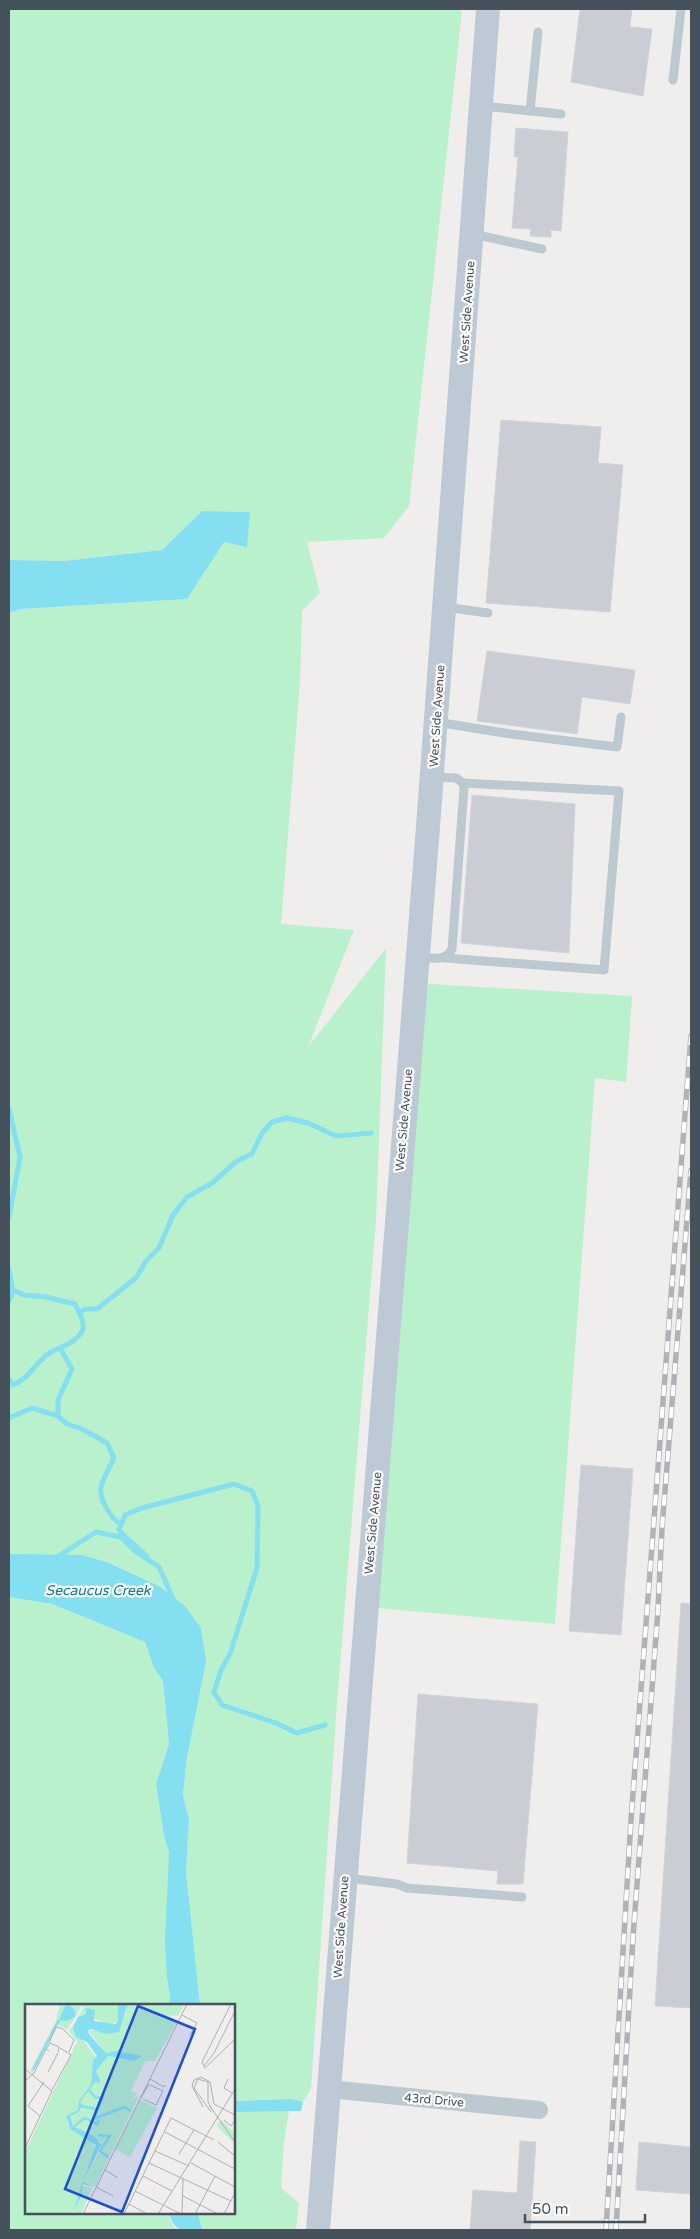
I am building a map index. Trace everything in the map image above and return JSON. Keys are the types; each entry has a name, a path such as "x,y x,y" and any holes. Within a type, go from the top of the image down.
{"street":[{"name":"West Side Avenue","path":"318,2230 432,777 488,9"},
{"name":"43rd Drive","path":"329,2089 539,2110"}],"lane":[{"path":"673,80 681,9"},
{"path":"530,111 538,32"},
{"path":"480,106 561,114"},
{"path":"472,234 542,248"},
{"path":"445,607 488,613"},
{"path":"436,722 511,734 617,746 621,717"},
{"path":"417,957 604,970 619,791 463,783 456,778 432,777"},
{"path":"445,958 452,949 463,783"},
{"path":"345,1878 397,1884 407,1888 522,1897"}],"green space":[{"path":"9,9 455,9 462,11 409,506 384,538 307,542 320,593 302,611 300,682 281,924 354,930 308,1047 386,948 376,1221 337,1703 311,2089 303,2102 292,2099 235,2101 235,2004 200,2004 186,1871 189,1820 183,1795 187,1757 184,1605 159,1586 109,1563 9,1554 9,613 21,609 187,599 224,541 250,512 202,511 162,550 64,561 9,560"},
{"path":"415,983 632,996 626,1082 595,1078 555,1624 366,1607"},
{"path":"9,1597 52,1604 145,1642 154,1668 163,1681 169,1744 156,1784 164,1836 169,1852 167,1978 169,2004 25,2004 25,2214 169,2214 173,2226 178,2230 9,2230"},
{"path":"289,2111 284,2142 281,2188 299,2203 296,2230 202,2230 198,2214 235,2214 235,2112"}],"water":[{"path":"202,511 250,512 247,547 224,542 187,599 21,609 9,613 9,560 64,561 162,550"},
{"name":"Secaucus Creek","path":"9,1554 82,1555 109,1563 159,1586 184,1605 201,1628 206,1661 187,1757 183,1795 189,1820 186,1871 200,2004 169,2004 165,1941 169,1852 164,1836 156,1784 169,1744 163,1681 154,1668 145,1642 52,1604 9,1597"},
{"path":"292,2099 303,2102 301,2111 235,2112 235,2101"},
{"path":"169,2214 198,2214 202,2230 177,2228"}],"building":[{"path":"580,9 632,9 630,27 652,29 643,96 571,82"},
{"path":"516,128 568,132 561,231 551,230 551,237 530,236 531,229 512,228 518,157 514,157"},
{"path":"501,420 601,427 598,463 623,465 610,612 486,603"},
{"path":"487,651 635,670 630,704 582,697 577,734 477,721"},
{"path":"472,795 575,804 569,953 461,943"},
{"path":"581,1465 633,1469 621,1635 569,1631"},
{"path":"681,1603 691,1604 691,2008 655,2006"},
{"path":"418,1694 538,1704 523,1884 497,1884 498,1871 407,1863"},
{"path":"520,2141 536,2142 530,2230 470,2230 473,2190 517,2193"},
{"path":"639,2142 691,2147 691,2194 636,2190"}],"waterway":[{"path":"9,1109 20,1157 9,1217"},
{"path":"79,1312 86,1309 97,1309 136,1278 146,1261 159,1248 173,1215 187,1197 212,1183 237,1161 252,1154 262,1133 272,1122 287,1118 308,1123 336,1136 371,1133"},
{"path":"9,1270 13,1291 9,1301"},
{"path":"9,1288 24,1295 46,1297 75,1304 82,1318 83,1326 83,1330 78,1337 48,1354 19,1382 13,1385 9,1380"},
{"path":"9,1418 32,1408 58,1416 58,1400 72,1369 60,1348"},
{"path":"58,1416 67,1424 82,1429 107,1443 114,1458 103,1480 101,1492 106,1508 113,1518 121,1524"},
{"path":"147,1557 119,1530 125,1515 142,1508 234,1484 252,1491 258,1506 257,1568 230,1654 221,1670 214,1692 222,1705 276,1723 297,1733 325,1725"},
{"path":"54,1559 96,1532 121,1537 135,1551 159,1567 174,1601"}],"railway":[{"path":"606,2230 631,1820 691,1036"},
{"path":"616,2230 633,1937 658,1610 662,1528 691,1170"}]}
